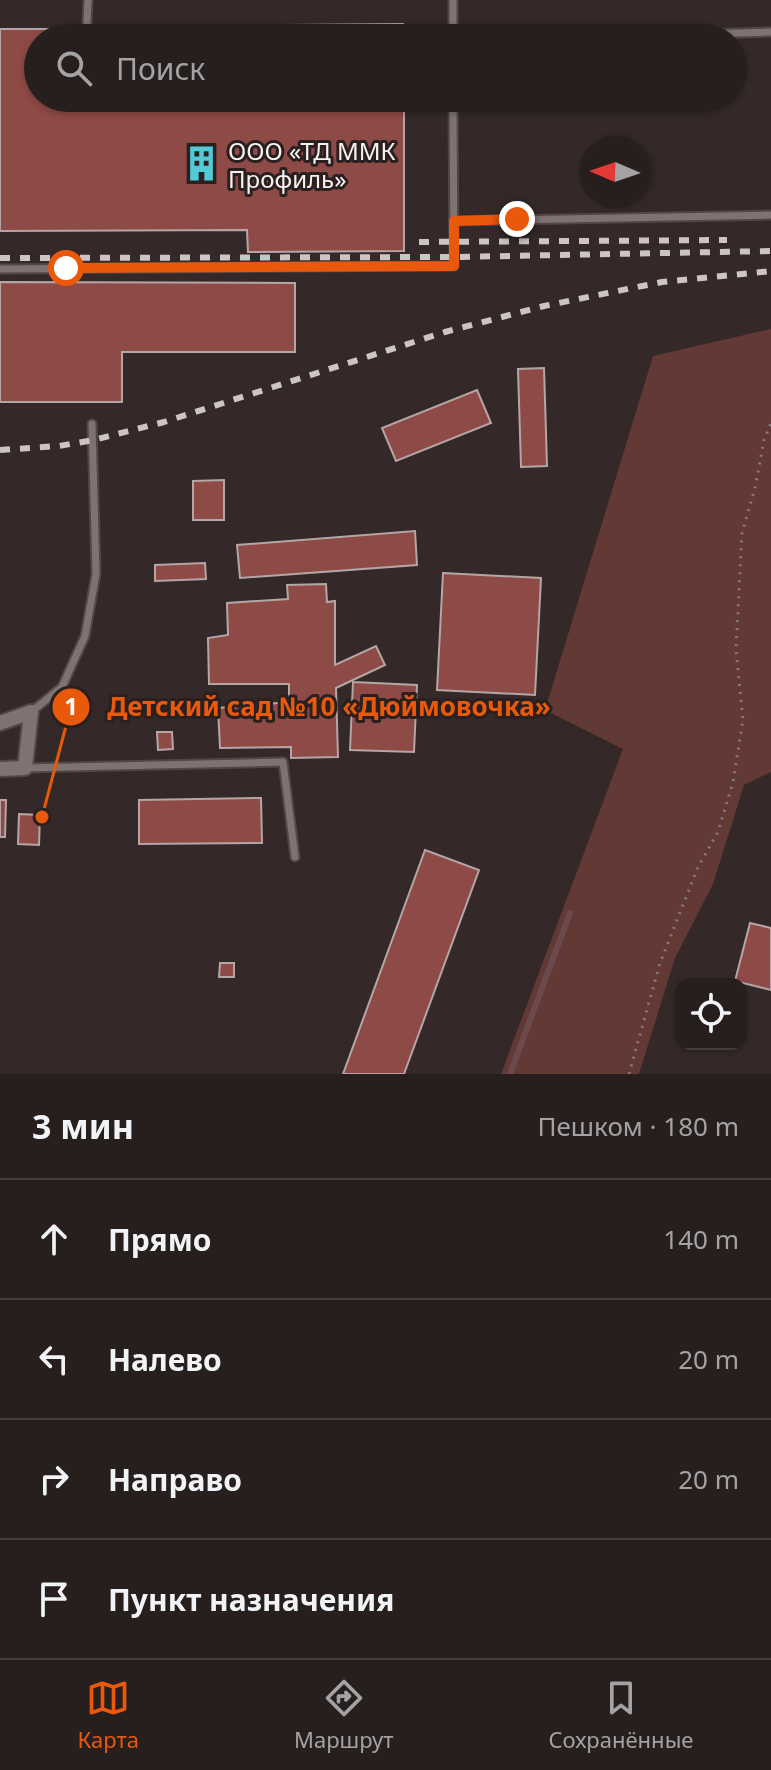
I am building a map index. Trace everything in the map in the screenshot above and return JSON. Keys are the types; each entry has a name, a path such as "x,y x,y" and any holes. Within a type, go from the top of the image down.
{"street":[{"path":"0,723 31,712 25,768 0,769"}],"lane":[{"path":"87,23 88,0"},
{"path":"453,0 453,24"},
{"path":"747,33 771,32"},
{"path":"0,269 454,266 453,112"},
{"path":"454,221 771,215"},
{"path":"31,712 62,687 85,636 96,574 92,424"},
{"path":"25,768 283,762 295,857"}],"path":[{"path":"629,1074 660,963 698,867 718,832 733,782 743,720 736,650 742,533 764,440 771,423"}],"shaded area":[{"path":"771,329 771,772 744,785 713,884 675,958 639,1074 501,1074 623,749 545,710 653,356"}],"building":[{"name":"ООО «ТД ММК Профиль»","path":"0,29 24,29 24,112 404,112 404,251 248,252 247,230 0,231"},
{"path":"0,282 295,283 295,352 122,352 122,402 0,402"},
{"path":"544,368 547,466 521,467 518,369"},
{"path":"477,390 491,423 396,461 382,428"},
{"path":"224,480 224,520 193,520 193,481"},
{"path":"415,531 417,565 240,578 237,545"},
{"path":"205,563 206,579 155,581 155,565"},
{"path":"443,573 541,578 535,695 437,690"},
{"path":"326,584 327,602 335,601 335,665 376,646 385,665 336,688 338,757 291,758 291,747 220,748 218,708 289,702 289,684 209,684 208,638 228,635 227,603 288,599 287,585"},
{"path":"353,682 417,685 414,752 350,750"},
{"path":"157,732 172,732 173,749 158,750"},
{"path":"261,798 262,843 139,844 139,800"},
{"path":"0,800 6,800 5,837 0,837"},
{"path":"19,814 40,815 39,845 18,844"},
{"path":"425,850 479,870 404,1074 343,1074"},
{"path":"750,923 771,928 771,990 747,984 747,978 736,978"},
{"path":"220,963 234,963 234,977 219,977"}],"waterway":[{"path":"510,1074 570,913"}],"railway":[{"path":"419,242 727,240"},
{"path":"0,258 454,257 771,251"},
{"path":"0,450 59,446 164,422 445,332 544,306 662,282 771,271"}],"place":[{"name":"ООО «ТД ММК Профиль»","path":"202,164"},
{"name":"Детский сад №10 «Дюймовочка»","path":"42,817"}],"route":[{"path":"66,268 454,266 454,221 517,219"}]}
